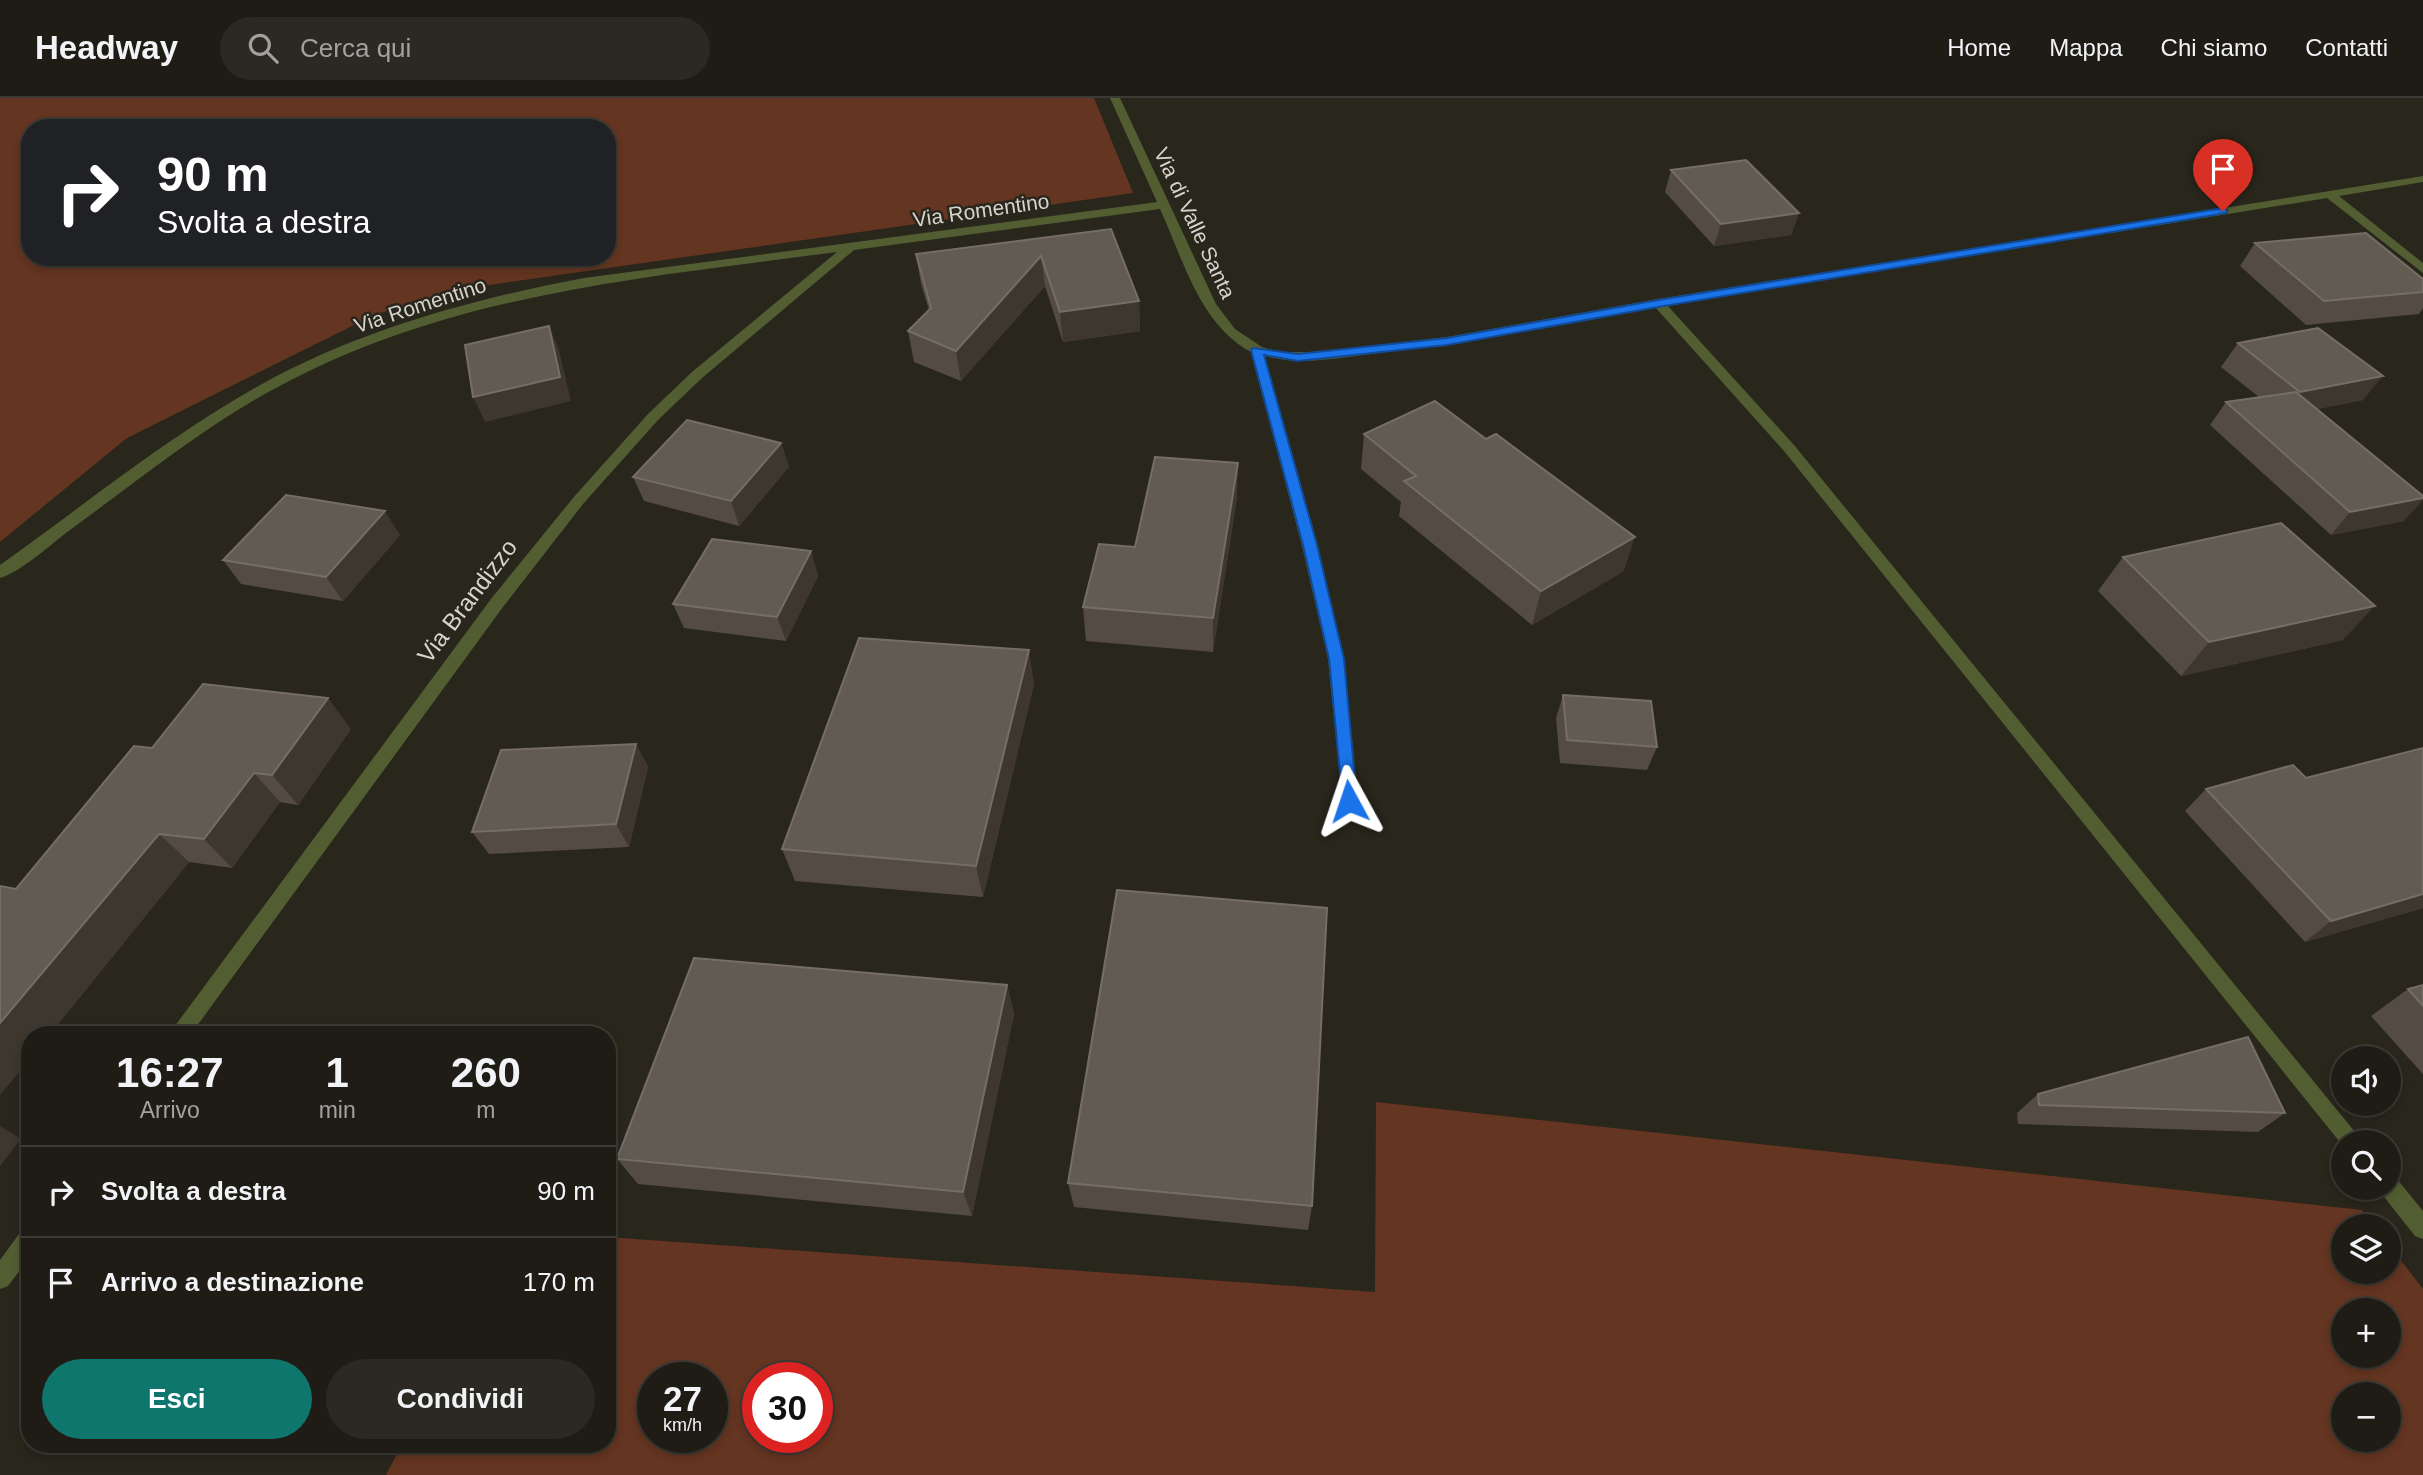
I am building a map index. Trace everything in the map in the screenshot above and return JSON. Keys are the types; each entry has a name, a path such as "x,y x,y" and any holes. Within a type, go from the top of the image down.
{"street":[{"name":"Via di Valle Santa","path":"1115,98 1210,305 1230,332 1241,342 1257,350"},
{"path":"1349,801 1336,659 1310,545 1257,350 1298,357 1447,341 1658,303 2423,179"},
{"path":"2329,194 2423,269"},
{"name":"Via Romentino","path":"0,573 229,410 269,386 372,338 454,312 532,291 639,274 1164,205"},
{"name":"Via Brandizzo","path":"185,1026 496,603 578,501 653,417 697,375 850,247"},
{"path":"1658,303 1789,448 2343,1130"},
{"path":"2400,1200 2423,1228"},
{"path":"0,1278 21,1250"}],"shaded area":[{"path":"0,98 1094,98 1133,193 489,285 376,314 127,438 0,542"},
{"path":"1376,1102 2362,1210 2365,1214 2331,1214 2331,1284 2401,1284 2401,1261 2423,1289 2423,1475 386,1475 397,1453 616,1453 616,1238 1375,1292"}],"building":[{"path":"1746,160 1799,213 1721,224 1671,170"},
{"path":"1111,229 1139,301 1060,312 1041,256 956,351 908,331 931,308 916,254"},
{"path":"2366,233 2423,279 2423,292 2324,301 2255,243"},
{"path":"549,326 560,377 473,397 465,345"},
{"path":"2318,328 2383,376 2300,392 2238,343"},
{"path":"2296,392 2423,498 2350,512 2226,402"},
{"path":"1435,401 1486,439 1496,434 1635,537 1541,591 1404,481 1416,476 1364,434"},
{"path":"687,420 781,443 731,501 633,477"},
{"path":"1155,457 1238,463 1213,618 1083,607 1099,544 1135,547"},
{"path":"286,495 385,511 326,577 223,560"},
{"path":"2281,523 2375,606 2209,642 2123,557"},
{"path":"712,539 811,551 777,617 673,604"},
{"path":"859,638 1029,650 976,866 782,849"},
{"path":"203,684 328,698 272,775 254,773 204,839 159,834 0,1023 0,886 16,889 134,746 152,748"},
{"path":"1563,695 1651,701 1657,747 1567,740"},
{"path":"636,744 616,824 472,832 501,750"},
{"path":"2423,748 2423,894 2331,921 2206,789 2293,765 2306,778"},
{"path":"1117,890 1327,908 1312,1206 1068,1183"},
{"path":"694,958 1007,985 963,1192 617,1159"},
{"path":"2423,985 2423,1006 2408,989"},
{"path":"2248,1037 2285,1113 2039,1105 2038,1094"}],"route":[{"path":"1349,801 1336,659 1310,545 1257,350 1278,356 1298,357 1447,341 1658,303 2223,211"}]}
